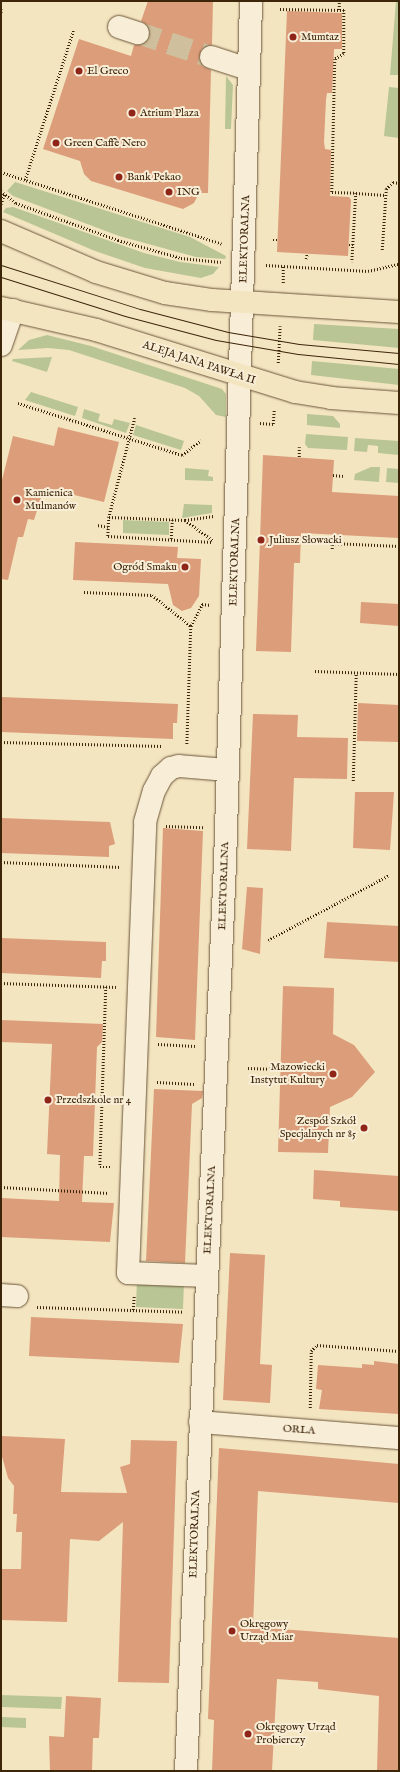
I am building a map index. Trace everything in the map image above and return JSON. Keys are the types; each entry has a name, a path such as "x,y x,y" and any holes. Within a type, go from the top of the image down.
{"main road":[{"path":"1,231 96,272 129,283 191,297 243,302 399,312"},
{"name":"ALEJA JANA PAWŁA II","path":"7,309 96,330 241,376 315,396 399,403"}],"street":[{"name":"ELEKTORALNA","path":"186,1771 228,770 241,376 251,1"},
{"path":"212,57 249,69"},
{"path":"1,345 7,309"},
{"path":"207,1276 128,1273 143,867 145,822 154,792 162,776 171,768 186,766 228,770"},
{"name":"ORLA","path":"200,1422 399,1438"}],"path":[{"path":"339,1 339,10"},
{"path":"280,8 344,10 344,54 335,59 332,192 385,194"},
{"path":"25,180 73,31"},
{"path":"1,172 225,244"},
{"path":"382,250 386,189 393,182 399,183"},
{"path":"1,191 16,203 46,215 145,248 188,259 224,263"},
{"path":"352,262 356,193"},
{"path":"1,204 4,194"},
{"path":"273,240 278,240"},
{"path":"306,259 307,254"},
{"path":"262,265 368,271 399,264"},
{"path":"282,288 283,266"},
{"path":"279,357 280,336"},
{"path":"18,403 182,455 201,440"},
{"path":"257,423 273,424 274,412"},
{"path":"135,418 128,439 109,517 108,536 218,542 185,520"},
{"path":"299,447 299,457"},
{"path":"332,475 343,476"},
{"path":"109,517 185,520 218,515"},
{"path":"170,539 172,520"},
{"path":"98,525 108,527"},
{"path":"332,549 332,543 399,546"},
{"path":"84,592 152,595 191,626"},
{"path":"186,766 191,626 202,604"},
{"path":"315,671 399,674"},
{"path":"353,781 356,673"},
{"path":"1,742 164,746"},
{"path":"1,862 143,867"},
{"path":"268,940 389,875"},
{"path":"1,983 139,988"},
{"path":"106,987 100,1167 133,1169"},
{"path":"137,1043 200,1046"},
{"path":"248,1068 278,1069"},
{"path":"136,1082 198,1084"},
{"path":"1,1187 132,1194"},
{"path":"17,1299 189,1312"},
{"path":"310,1413 311,1351 317,1345 399,1351"}],"green space":[{"path":"396,1 399,1 399,75 390,75"},
{"path":"226,76 233,85 231,129 225,129"},
{"path":"389,87 399,88 399,138 384,136"},
{"path":"15,182 190,237 226,256 225,259 196,257 119,236 13,196 7,191"},
{"path":"13,207 144,253 180,262 219,267 213,274 201,278 145,268 95,251 3,212 6,208"},
{"path":"314,324 399,329 399,348 313,340"},
{"path":"47,335 91,346 222,389 226,394 226,417 216,415 199,396 185,388 69,350 48,348 18,350 29,340"},
{"path":"52,357 47,372 12,361 13,359"},
{"path":"312,361 399,369 399,385 311,375"},
{"path":"31,392 78,407 75,416 25,400"},
{"path":"84,409 100,414 98,421 112,425 114,419 130,423 126,433 82,418"},
{"path":"307,414 333,416 340,424 340,428 307,425"},
{"path":"136,425 184,441 181,450 133,435"},
{"path":"306,434 348,437 347,450 308,448 305,444"},
{"path":"355,438 399,441 399,455 378,453 378,446 368,445 367,452 354,451"},
{"path":"371,467 380,467 379,482 354,480 355,474"},
{"path":"185,468 209,470 208,476 213,477 213,481 185,480"},
{"path":"387,468 399,469 399,483 386,482"},
{"path":"184,504 212,505 212,513 182,518"},
{"path":"123,520 169,522 169,535 123,533"},
{"path":"137,1279 184,1282 183,1309 136,1307"},
{"path":"1,1695 62,1697 61,1709 1,1707"},
{"path":"1,1717 26,1718 26,1728 1,1727"}],"building":[{"name":"Atrium Plaza","path":"148,1 213,1 212,45 202,48 199,59 202,66 211,70 208,193 199,193 194,203 183,209 91,181 84,174 80,161 43,149 79,39 131,56 134,45 146,42 150,36 147,25 141,21"},
{"path":"287,11 342,13 342,49 334,49 332,93 327,93 324,142 325,149 331,150 330,196 349,197 351,200 348,256 277,252"},
{"path":"58,427 119,442 104,502 44,488 34,520 28,519 23,537 18,537 8,580 1,579 1,484 13,436 54,446"},
{"path":"263,455 334,460 332,492 399,496 399,538 301,533 300,563 294,563 291,652 256,651"},
{"path":"75,542 178,547 177,558 201,559 199,596 191,608 182,611 173,605 168,584 73,580"},
{"path":"361,602 399,604 399,626 360,623"},
{"path":"1,697 178,704 177,723 173,723 173,739 1,732"},
{"path":"358,703 399,705 399,742 357,741"},
{"path":"253,714 298,715 297,737 348,738 347,779 294,778 291,851 247,849"},
{"path":"355,792 394,792 390,850 353,848"},
{"path":"1,818 110,822 115,844 109,846 109,857 1,853"},
{"path":"163,828 203,831 195,1040 156,1037"},
{"path":"247,887 263,888 260,954 242,949"},
{"path":"327,922 399,926 399,962 324,958"},
{"path":"1,938 106,942 106,961 102,961 101,978 1,973"},
{"name":"Mazowiecki Instytut Kultury","path":"283,986 334,988 333,1034 354,1045 375,1072 352,1097 330,1107 328,1153 278,1152"},
{"path":"1,1020 103,1024 102,1042 97,1047 93,1156 84,1156 82,1202 114,1203 110,1242 1,1237 1,1198 59,1201 60,1155 47,1154 52,1044 1,1042"},
{"path":"154,1089 203,1091 202,1098 192,1104 185,1263 146,1261"},
{"path":"314,1170 399,1176 399,1211 340,1207 340,1201 313,1199"},
{"path":"230,1253 265,1255 260,1364 272,1365 270,1403 223,1400"},
{"path":"31,1317 183,1324 179,1363 29,1356"},
{"path":"374,1361 399,1364 399,1414 319,1409 322,1390 316,1389 318,1365 362,1368 362,1364 374,1365"},
{"path":"1,1436 65,1439 61,1492 127,1493 120,1467 130,1464 131,1440 177,1441 169,1683 118,1682 123,1522 99,1541 70,1539 67,1622 1,1620 1,1569 21,1569 22,1532 16,1532 17,1514 13,1514 14,1486 8,1478 1,1453"},
{"path":"219,1448 399,1464 399,1503 258,1491 253,1627 399,1638 399,1771 377,1771 379,1696 318,1689 318,1682 277,1679 272,1771 212,1771 214,1720 208,1719"},
{"path":"66,1696 101,1698 99,1738 93,1738 92,1771 50,1771 49,1736 64,1737"}],"tunnel":[{"path":"138,33 211,57"}],"tram line":[{"path":"1,265 140,309 228,332 299,344 399,353"},
{"path":"1,277 125,316 216,340 298,354 399,364"}],"place":[{"name":"Mumtaz","path":"293,37"},
{"name":"El Greco","path":"79,71"},
{"name":"Atrium Plaza","path":"132,113"},
{"name":"Green Caffè Nero","path":"56,143"},
{"name":"Bank Pekao","path":"119,177"},
{"name":"ING","path":"169,192"},
{"name":"Kamienica Mulmanów","path":"17,500"},
{"name":"Juliusz Słowacki","path":"261,540"},
{"name":"Ogród Smaku","path":"185,567"},
{"name":"Mazowiecki Instytut Kultury","path":"333,1074"},
{"name":"Przedszkole nr 4","path":"48,1100"},
{"name":"Zespół Szkół Specjalnych nr 85","path":"364,1128"},
{"name":"Okręgowy Urząd Miar","path":"232,1631"},
{"name":"Okręgowy Urząd Probierczy","path":"248,1734"}]}
